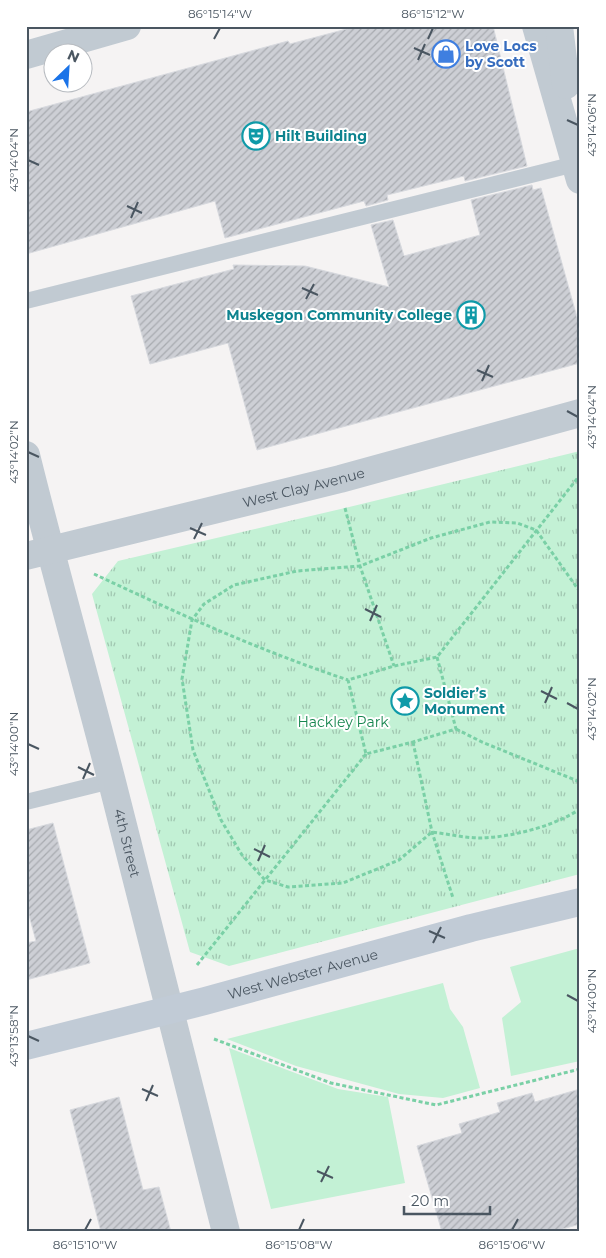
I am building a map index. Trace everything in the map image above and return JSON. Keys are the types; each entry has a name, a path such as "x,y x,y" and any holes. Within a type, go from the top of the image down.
{"main road":[{"name":"West Webster Avenue","path":"26,1046 205,1001 471,928 580,902"}],"street":[{"path":"26,55 128,26"},
{"path":"536,26 578,172"},
{"path":"559,26 578,172"},
{"name":"West Clay Avenue","path":"38,553 340,479 580,413"},
{"name":"4th Street","path":"26,455 38,553 111,781 226,1232"}],"lane":[{"path":"26,301 578,172"},
{"path":"26,802 111,781"}],"path":[{"path":"94,574 192,620 320,671 348,680 394,666 437,657 580,475"},
{"path":"345,508 360,566 394,666"},
{"path":"580,592 536,530 517,523 490,522 431,538 360,566 297,571 234,585 204,604 192,620 182,679 193,750 221,820 242,855 265,880 288,887 343,883 399,860 432,832 481,838 519,833 568,817 580,809"},
{"path":"437,657 456,729"},
{"path":"348,680 366,754"},
{"path":"197,965 366,754 456,729 482,742 580,782"},
{"path":"413,742 432,832 453,898"},
{"path":"214,1040 331,1082 436,1105 580,1069"}],"green space":[{"name":"Hackley Park","path":"580,451 580,874 229,966 190,952 92,594 118,561"},
{"path":"580,948 580,1061 511,1076 502,1018 521,1002 510,967"},
{"path":"443,983 450,1009 463,1027 480,1088 443,1098 399,1094 296,1066 227,1039"},
{"path":"229,1048 338,1089 388,1097 405,1183 271,1209"}],"building":[{"path":"358,26 493,26 527,166 465,181 464,176 387,195 388,200 366,206 364,201 225,238 215,201 26,254 26,112 288,41 290,44"},
{"name":"Muskegon Community College","path":"532,185 533,190 541,188 580,328 580,363 257,450 228,343 150,364 131,296 234,269 233,265 305,266 389,287 371,225 393,220 404,256 480,235 471,200"},
{"path":"53,823 90,963 26,980 26,943 36,941 26,904 26,830"},
{"path":"580,1089 580,1224 552,1232 442,1232 417,1146 462,1133 459,1124 500,1112 497,1103 532,1093 535,1102"},
{"path":"119,1097 143,1190 159,1187 171,1232 101,1232 70,1110"}],"place":[{"name":"Love Locs by Scott","path":"446,54"},
{"name":"Hilt Building","path":"256,136"},
{"name":"Muskegon Community College","path":"471,315"},
{"name":"Soldier’s Monument","path":"405,701"}]}
